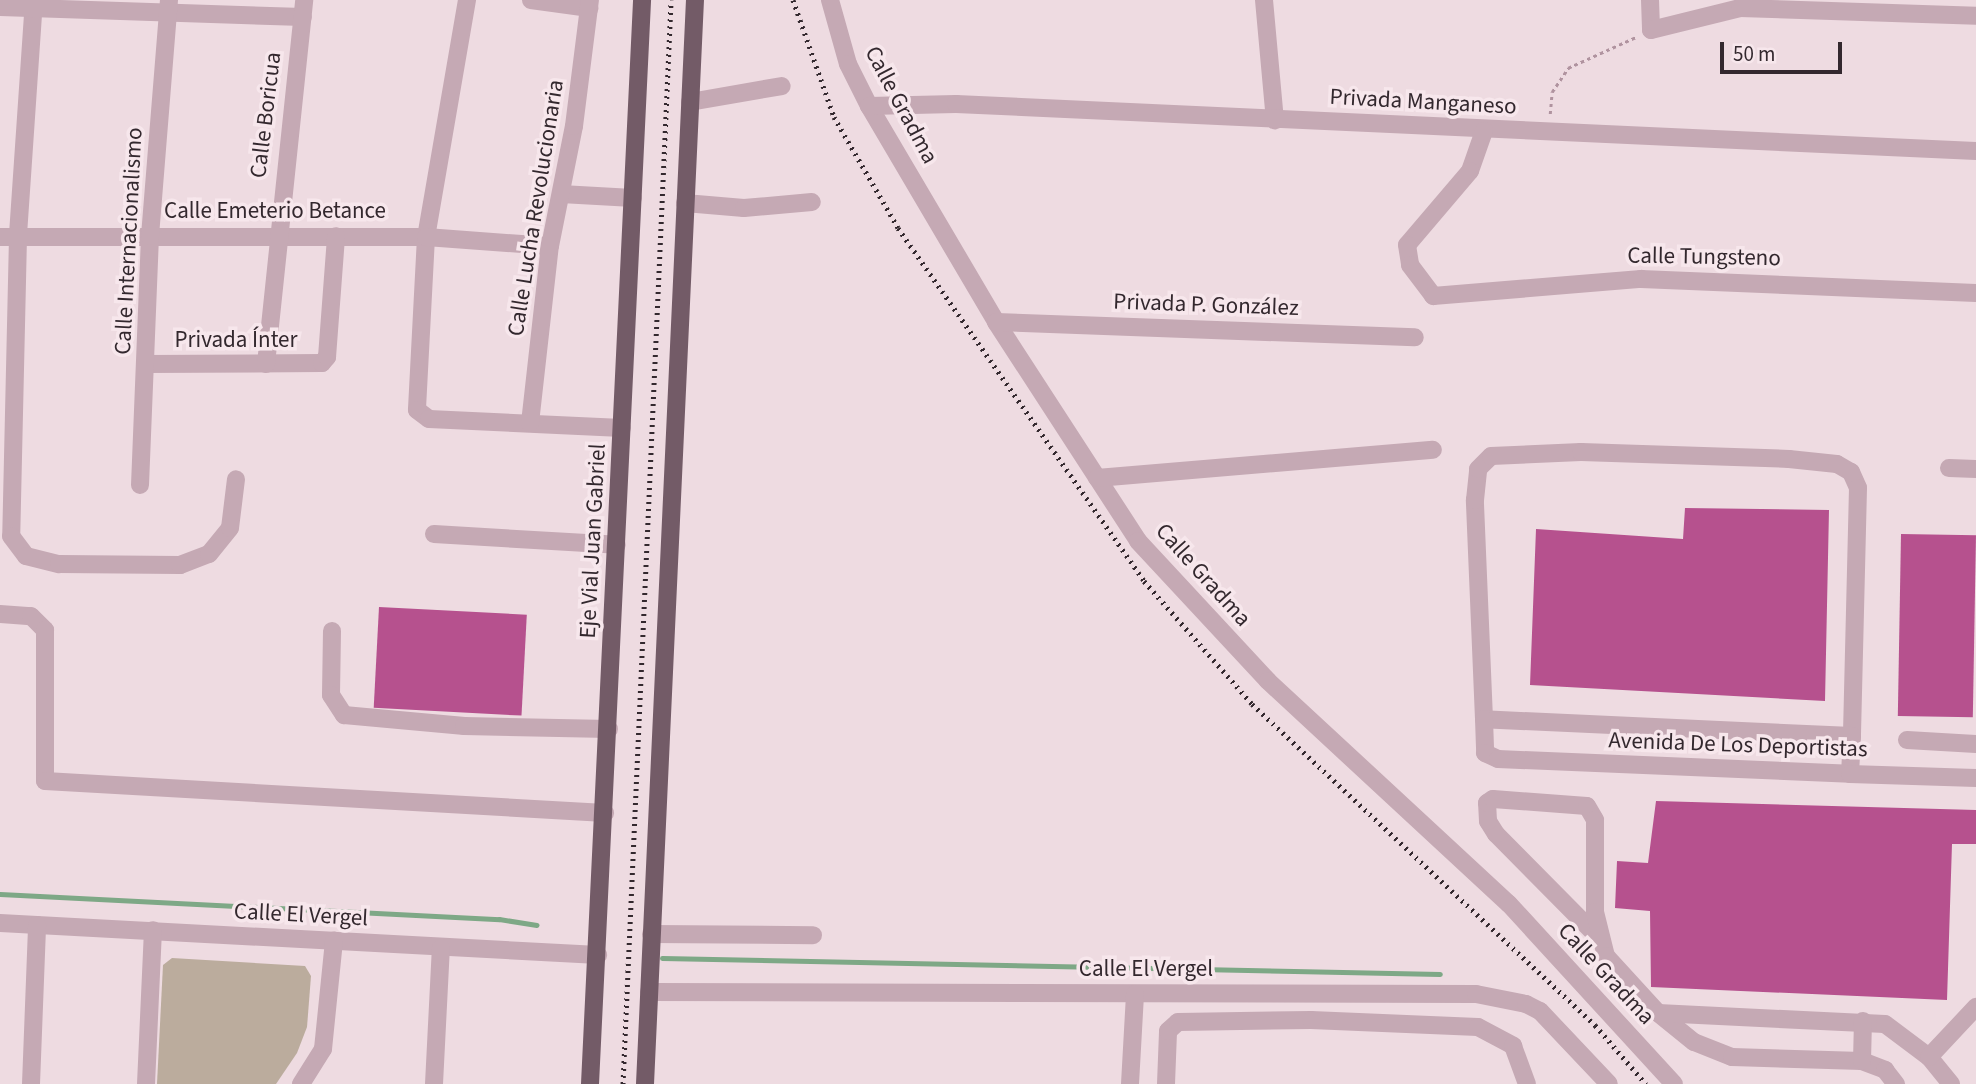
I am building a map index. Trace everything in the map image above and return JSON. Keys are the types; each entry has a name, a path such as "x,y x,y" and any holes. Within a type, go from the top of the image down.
{"main road":[{"name":"Eje Vial Juan Gabriel","path":"590,1084 642,0"},
{"path":"645,1084 695,0"}],"street":[{"path":"467,0 426,236 416,402 420,416 622,428"},
{"path":"531,0 589,4"},
{"name":"Calle Gradma","path":"830,0 848,64 869,106 996,322 1138,541 1203,615 1508,904 1674,1084"},
{"path":"1264,0 1275,120"},
{"path":"1650,0 1651,30 1740,8 1976,16"},
{"name":"Calle Lucha Revolucionaria","path":"530,423 551,246 589,4"},
{"path":"34,5 9,237 8,515 11,536 26,556 59,564 180,565 209,554 230,528 236,479"},
{"path":"0,7 169,5 304,8"},
{"name":"Calle Internacionalismo","path":"141,485 150,236 169,5"},
{"name":"Calle Boricua","path":"266,364 276,235 304,8"},
{"path":"690,102 782,86"},
{"name":"Privada Manganeso","path":"869,106 956,104 1483,131 1549,131 1976,151"},
{"name":"Calle Tungsteno","path":"1483,131 1470,171 1407,246 1410,265 1433,296 1641,279 1976,293"},
{"path":"561,194 633,198"},
{"path":"685,204 744,208 812,202"},
{"name":"Privada Ínter","path":"146,364 325,361 336,236"},
{"name":"Calle Emeterio Betance","path":"9,237 426,236 551,246"},
{"name":"Privada P. González","path":"996,322 1415,337"},
{"path":"1097,478 1433,450"},
{"path":"1850,774 1852,736 1858,488 1851,472 1837,464 1789,458 1581,452 1491,456 1478,468 1475,500 1483,719 1852,736"},
{"path":"1949,468 1976,469"},
{"path":"434,534 617,545"},
{"path":"0,614 31,616 45,630 45,781 605,813"},
{"path":"332,631 331,695 344,715 464,726 609,729"},
{"name":"Avenida De Los Deportistas","path":"1483,719 1485,753 1498,758 1976,778"},
{"path":"1907,740 1976,744"},
{"path":"1599,938 1595,820 1587,806 1493,799 1488,803 1488,821 1496,834 1599,938 1620,975 1658,1013 1716,1054 1862,1061 1885,1070 1896,1084"},
{"name":"Calle El Vergel","path":"0,923 598,955"},
{"path":"31,1084 37,925"},
{"path":"146,1084 153,930"},
{"path":"651,934 813,935"},
{"path":"301,1084 323,1049 334,941"},
{"path":"434,1084 441,947"},
{"name":"Calle El Vergel","path":"649,992 1494,996 1539,1012 1609,1084"},
{"path":"1130,1084 1135,994"},
{"path":"1929,1058 1976,1007"},
{"path":"1658,1013 1863,1021 1900,1031 1929,1058 1951,1084"},
{"path":"1166,1084 1168,1031 1178,1022 1311,1020 1478,1027 1513,1046 1527,1084"},
{"path":"1862,1061 1863,1021"}],"path":[{"path":"1549,131 1552,92 1568,68 1651,30"}],"shaded area":[{"path":"172,958 305,966 311,976 307,1027 297,1053 276,1084 157,1084 163,965"}],"building":[{"path":"1685,508 1829,510 1825,701 1530,685 1536,529 1683,539"},
{"path":"1901,534 1976,535 1973,717 1898,716"},
{"path":"379,607 527,615 522,716 374,708"},
{"path":"1656,801 1976,810 1976,844 1952,844 1947,1000 1651,987 1650,911 1615,908 1617,861 1648,863"}],"waterway":[{"path":"0,894 499,919 537,925"},
{"path":"662,958 1440,974"}],"railway":[{"path":"623,1084 671,0"},
{"path":"793,0 834,117 898,228 1144,581 1252,704 1595,1025 1646,1084"}]}
